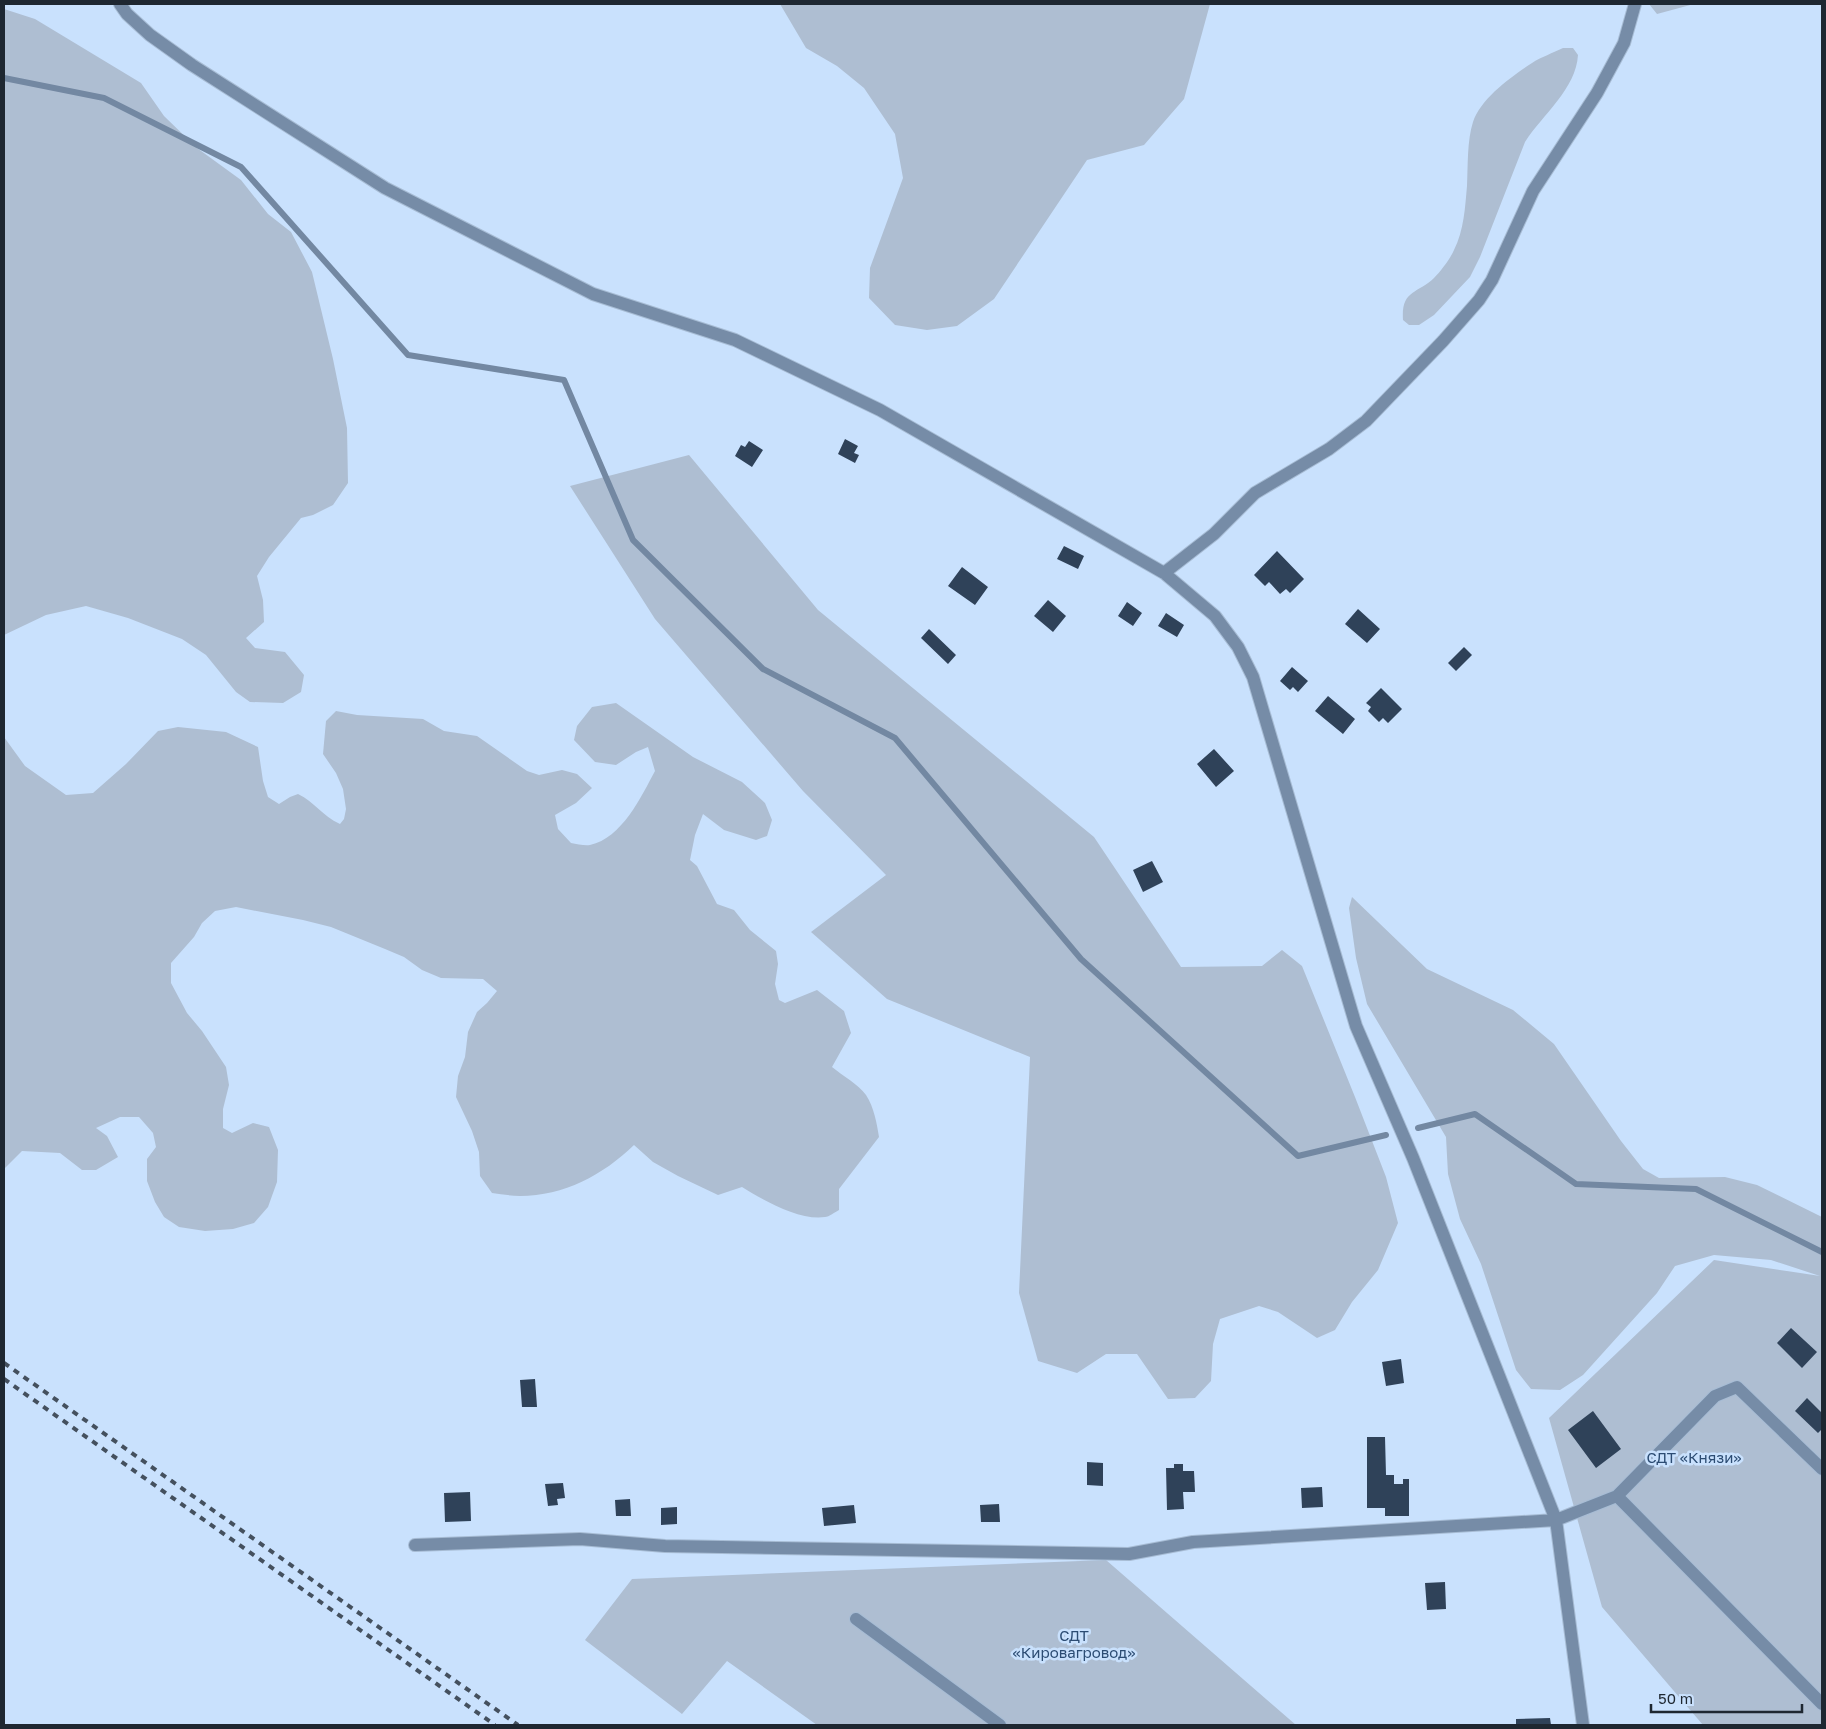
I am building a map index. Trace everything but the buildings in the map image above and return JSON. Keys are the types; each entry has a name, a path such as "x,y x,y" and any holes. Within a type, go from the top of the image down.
{"street":[{"path":"120,4 127,14 150,35 192,65 385,188 593,294 735,340 880,410 1164,573 1215,616 1238,647 1253,677 1356,1026 1413,1158 1556,1520 1583,1725"},
{"path":"1164,573 1214,534 1255,494 1317,458 1366,421 1444,341 1479,300 1492,280 1533,191 1597,93 1624,42 1635,4"},
{"path":"415,1545 580,1539 665,1546 1129,1554 1193,1542 1556,1520 1617,1496 1715,1396 1737,1387 1822,1469"},
{"path":"1617,1496 1822,1704"},
{"path":"856,1619 1000,1725"}],"green space":[{"path":"780,4 1210,4 1184,99 1144,145 1087,160 994,299 957,326 927,330 895,325 869,298 870,268 903,178 895,134 864,88 837,66 806,48"},
{"path":"1649,4 1694,4 1657,14"},
{"path":"4,9 35,19 141,83 164,116 197,148 241,180 268,214 291,232 312,272 347,428 348,483 333,505 313,515 301,518 269,557 257,576 263,600 264,622 246,638 255,648 285,652 304,675 301,692 283,703 250,702 236,692 206,655 182,639 128,618 86,606 46,615 4,635"},
{"path":"1563,48 1573,48 1578,55 1576,67 1558,101 1525,142 1480,257 1470,277 1434,315 1419,325 1409,325 1403,320 1403,310 1407,298 1440,272 1452,254 1460,235 1466,202 1470,137 1477,113 1490,96 1515,74"},
{"path":"689,455 818,610 1094,837 1181,967 1262,966 1282,950 1302,966 1386,1177 1398,1223 1378,1270 1352,1302 1335,1330 1317,1338 1278,1312 1259,1306 1220,1319 1213,1344 1211,1381 1195,1398 1168,1399 1137,1354 1106,1354 1077,1373 1038,1361 1019,1293 1030,1057 887,999 811,932 886,875 803,791 655,619 570,486"},
{"path":"616,703 693,757 742,782 765,803 772,820 767,836 756,840 724,830 703,814 695,835 690,860 697,866 717,904 734,910 750,930 776,951 778,964 775,984 779,1000 785,1003 817,990 844,1011 851,1033 832,1067 866,1095 873,1110 879,1137 839,1189 839,1210 827,1217 804,1216 760,1198 742,1187 718,1195 653,1162 634,1145 609,1166 582,1182 567,1188 536,1195 517,1196 492,1193 480,1176 479,1152 472,1131 456,1097 458,1076 465,1057 468,1032 477,1012 497,991 483,979 441,978 422,970 404,957 331,927 236,907 215,911 202,923 194,937 171,963 171,983 187,1013 202,1031 226,1067 229,1085 223,1109 223,1128 232,1133 253,1123 269,1127 278,1150 277,1182 268,1207 254,1223 233,1229 205,1231 179,1227 164,1217 155,1202 147,1181 147,1159 156,1147 153,1133 139,1117 120,1117 96,1128 107,1136 118,1157 96,1170 82,1170 60,1153 22,1151 4,1169 4,737 25,766 66,795 93,793 126,764 158,731 178,727 226,732 258,747 263,781 268,797 279,804 298,794 340,824 344,819 346,809 343,789 336,773 323,754 326,721 336,711 357,715 423,719 444,731 477,736 527,771 539,775 562,770 577,774 592,788 576,803 555,815 558,829 571,843 590,845 612,834 621,825 637,804 655,771 648,747 636,752 616,765 595,762 574,740 577,726 592,707"},
{"name":"СДТ «Князи»","path":"1352,897 1427,969 1513,1010 1554,1044 1621,1141 1643,1169 1659,1178 1725,1177 1757,1185 1822,1217 1822,1725 1703,1725 1602,1607 1549,1418 1714,1260 1820,1276 1771,1260 1714,1255 1675,1266 1657,1293 1583,1375 1560,1390 1531,1389 1516,1370 1481,1264 1460,1219 1448,1174 1446,1137 1367,1004 1356,958 1349,908"},
{"name":"СДТ «Кировагровод»","path":"1106,1560 1296,1725 817,1725 727,1661 682,1714 585,1640 632,1579"}],"waterway":[{"path":"4,78 104,98 241,167 408,355 564,380 633,540 763,669 895,738 1081,959 1298,1156 1386,1135"},
{"path":"1418,1128 1475,1114 1576,1184 1696,1189 1822,1252"}],"railway":[{"path":"4,1363 518,1725"},
{"path":"4,1379 495,1725"}]}
